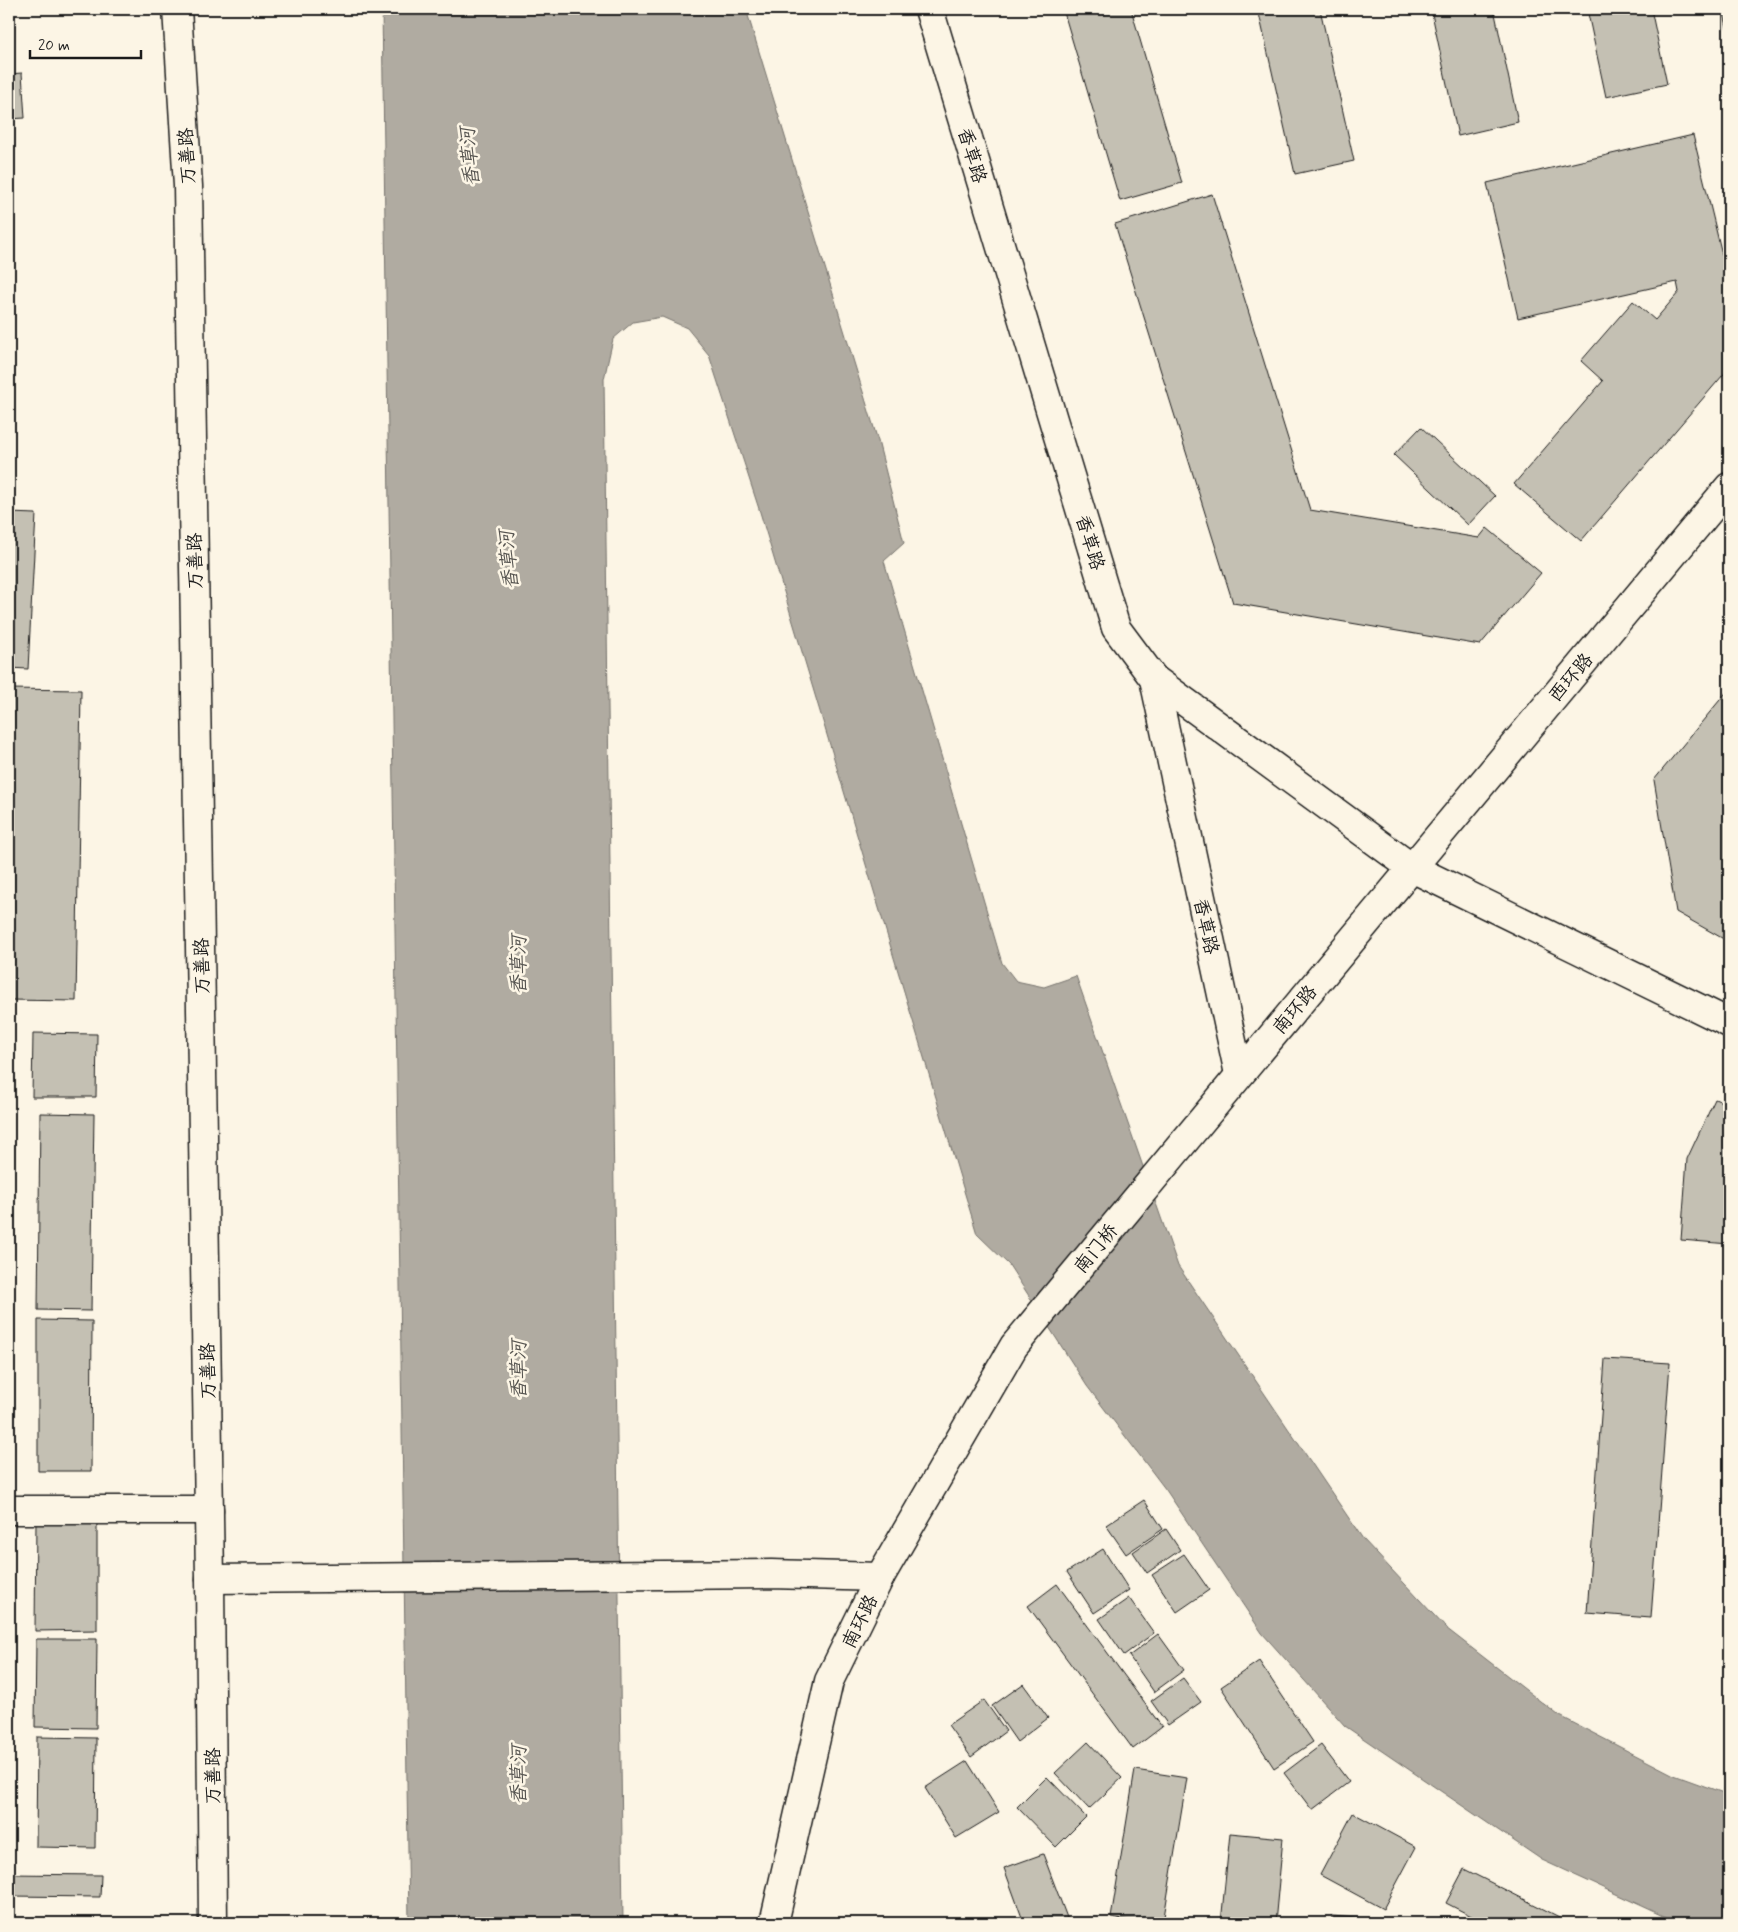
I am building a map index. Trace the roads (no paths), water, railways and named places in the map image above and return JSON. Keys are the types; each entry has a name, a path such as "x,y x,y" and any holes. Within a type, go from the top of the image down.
{"street":[{"name":"万善路","path":"176,9 188,186 210,1579 213,1923"},
{"name":"香草路","path":"929,9 1116,628 1154,679 1239,1074"},
{"name":"西环路","path":"1412,868 1729,487"},
{"path":"1154,679 1412,868 1729,1023"},
{"name":"南环路","path":"1176,1150 1412,868"},
{"name":"南门桥","path":"1014,1346 1176,1150"},
{"name":"南环路","path":"774,1923 829,1681 880,1577 1014,1346"},
{"path":"9,1510 209,1510"},
{"path":"210,1579 665,1575 880,1577"}],"water":[{"name":"香草河","path":"382,9 746,9 878,441 904,543 884,561 1002,963 1016,981 1044,987 1076,976 1178,1266 1363,1539 1446,1628 1558,1715 1674,1775 1729,1795 1729,1923 1677,1922 1542,1860 1345,1726 1262,1633 1166,1490 1087,1386 1009,1265 977,1234 760,512 709,355 687,328 662,317 633,322 613,339 604,379 623,1923 409,1923"}]}
